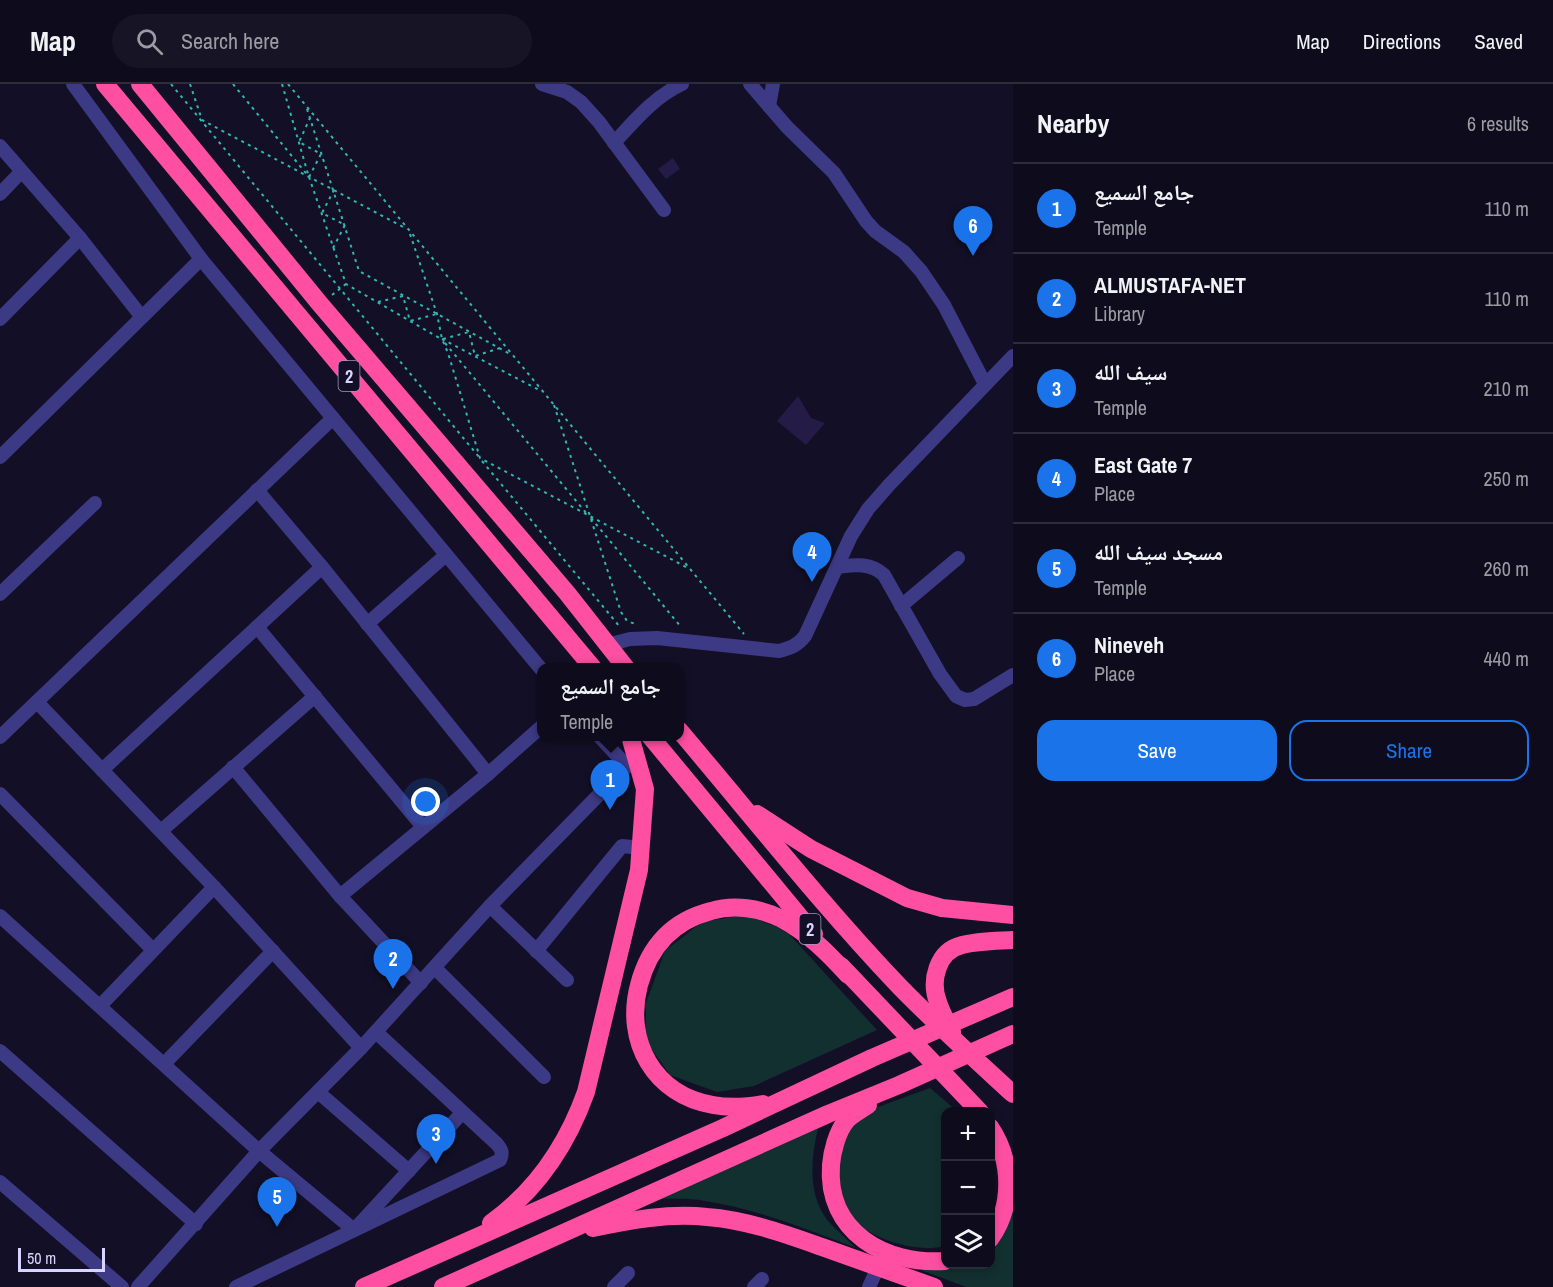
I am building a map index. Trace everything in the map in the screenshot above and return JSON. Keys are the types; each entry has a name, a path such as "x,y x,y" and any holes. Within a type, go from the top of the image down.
{"highway":[{"name":"2","path":"105,84 589,663"},
{"name":"2","path":"140,84 320,304 567,593 622,663"},
{"name":"2","path":"684,736 779,850 899,986 1013,1094"},
{"path":"456,1245 499,1218 536,1183 563,1145 576,1119 593,1063 639,870 645,789 633,764 631,741"},
{"name":"2","path":"654,741 848,975 976,1107"},
{"path":"729,790 769,824 887,890 942,908 1013,915"},
{"path":"785,1099 749,1106 712,1106 685,1096 670,1087 656,1074 643,1053 635,1028 638,991 648,958 656,945 678,924 720,908 749,908 780,918 798,929 848,975"},
{"path":"963,1048 954,1036 938,1002 935,985 937,968 944,956 961,945 1013,940"},
{"path":"364,1287 723,1128 872,1058 1013,997"},
{"path":"454,1285 817,1119 1013,1034"},
{"path":"893,1088 846,1122 837,1139 831,1159 831,1194 838,1213 849,1227 878,1248 895,1256 912,1260 941,1261"},
{"path":"995,1127 1013,1144"},
{"path":"995,1135 1007,1160 1011,1189 1004,1221 995,1233"},
{"path":"537,1246 618,1223 677,1216 707,1217 767,1229 934,1287"}],"street":[{"path":"73,84 201,259 537,664"},
{"path":"542,84 567,92 581,102 664,210"},
{"path":"614,143 654,100 682,84"},
{"path":"750,84 834,173 866,222 904,252 921,271 944,305 985,384"},
{"path":"769,106 773,84"},
{"path":"0,146 80,238 141,316"},
{"path":"0,194 21,172"},
{"path":"0,320 80,238"},
{"path":"0,457 201,259"},
{"path":"607,645 630,639 657,638 779,651 790,649 798,644 805,636 851,536 878,497 1013,356"},
{"path":"0,737 333,418"},
{"path":"257,489 488,774"},
{"path":"0,594 95,503"},
{"path":"367,624 446,555"},
{"path":"901,606 958,558"},
{"path":"837,567 859,565 875,568 887,579 940,674 956,696 965,700 974,699 1013,675"},
{"path":"102,770 322,567"},
{"path":"257,627 423,827"},
{"path":"161,831 315,696"},
{"path":"38,702 214,886 362,1048"},
{"path":"340,896 537,731"},
{"path":"138,1287 259,1150 362,1048 490,906 633,764 620,759 604,741"},
{"path":"233,767 340,896 421,983"},
{"path":"0,794 153,950"},
{"path":"536,951 622,846 642,848"},
{"path":"100,1006 214,886"},
{"path":"490,906 567,980"},
{"path":"0,916 259,1150 354,1230"},
{"path":"164,1064 273,951"},
{"path":"435,968 544,1077"},
{"path":"236,1287 500,1161 501,1149 376,1032"},
{"path":"0,1051 196,1224"},
{"path":"318,1092 408,1171"},
{"path":"354,1230 462,1113"},
{"path":"0,1182 114,1284"},
{"path":"869,1287 878,1267"},
{"path":"614,1287 628,1273"}],"path":[{"path":"171,84 630,639"},
{"path":"190,84 202,120"},
{"path":"233,84 309,177"},
{"path":"282,84 309,177 346,284 442,339 542,391"},
{"path":"288,84 747,638"},
{"path":"306,106 360,271 512,355"},
{"path":"299,142 310,118"},
{"path":"202,120 214,124 408,230 480,458 689,569"},
{"path":"299,142 321,154"},
{"path":"309,177 321,154"},
{"path":"321,213 334,189"},
{"path":"321,213 345,225"},
{"path":"333,248 345,225"},
{"path":"320,304 346,284"},
{"path":"377,302 402,296"},
{"path":"402,296 410,321"},
{"path":"410,321 436,314"},
{"path":"442,339 469,332"},
{"path":"469,332 475,356"},
{"path":"442,339 685,631 675,630"},
{"path":"475,356 500,348"},
{"path":"554,405 621,612 632,624 646,626"}],"green space":[{"path":"744,915 775,926 789,934 877,1030 754,1086 717,1092 670,1075 646,1041 646,1003 665,951 702,922"},
{"path":"930,1088 952,1107 941,1107 941,1247 931,1248 899,1244 868,1231 855,1222 837,1198 836,1186 843,1133 875,1108"},
{"path":"818,1128 813,1164 817,1199 828,1221 856,1248 744,1209 699,1200 658,1199"},
{"path":"1013,1166 1013,1287 966,1287 921,1270 941,1267 941,1269 995,1269 995,1228"}],"building":[{"path":"673,158 680,169 666,179 658,169"},
{"path":"798,396 811,418 825,423 806,445 777,421"}],"place":[{"name":"Nineveh","path":"973,256"},
{"name":"East Gate 7","path":"812,582"},
{"name":"جامع السميع","path":"610,810"},
{"name":"ALMUSTAFA-NET","path":"393,989"},
{"name":"سيف الله","path":"436,1164"},
{"name":"مسجد سيف الله","path":"277,1227"}]}
